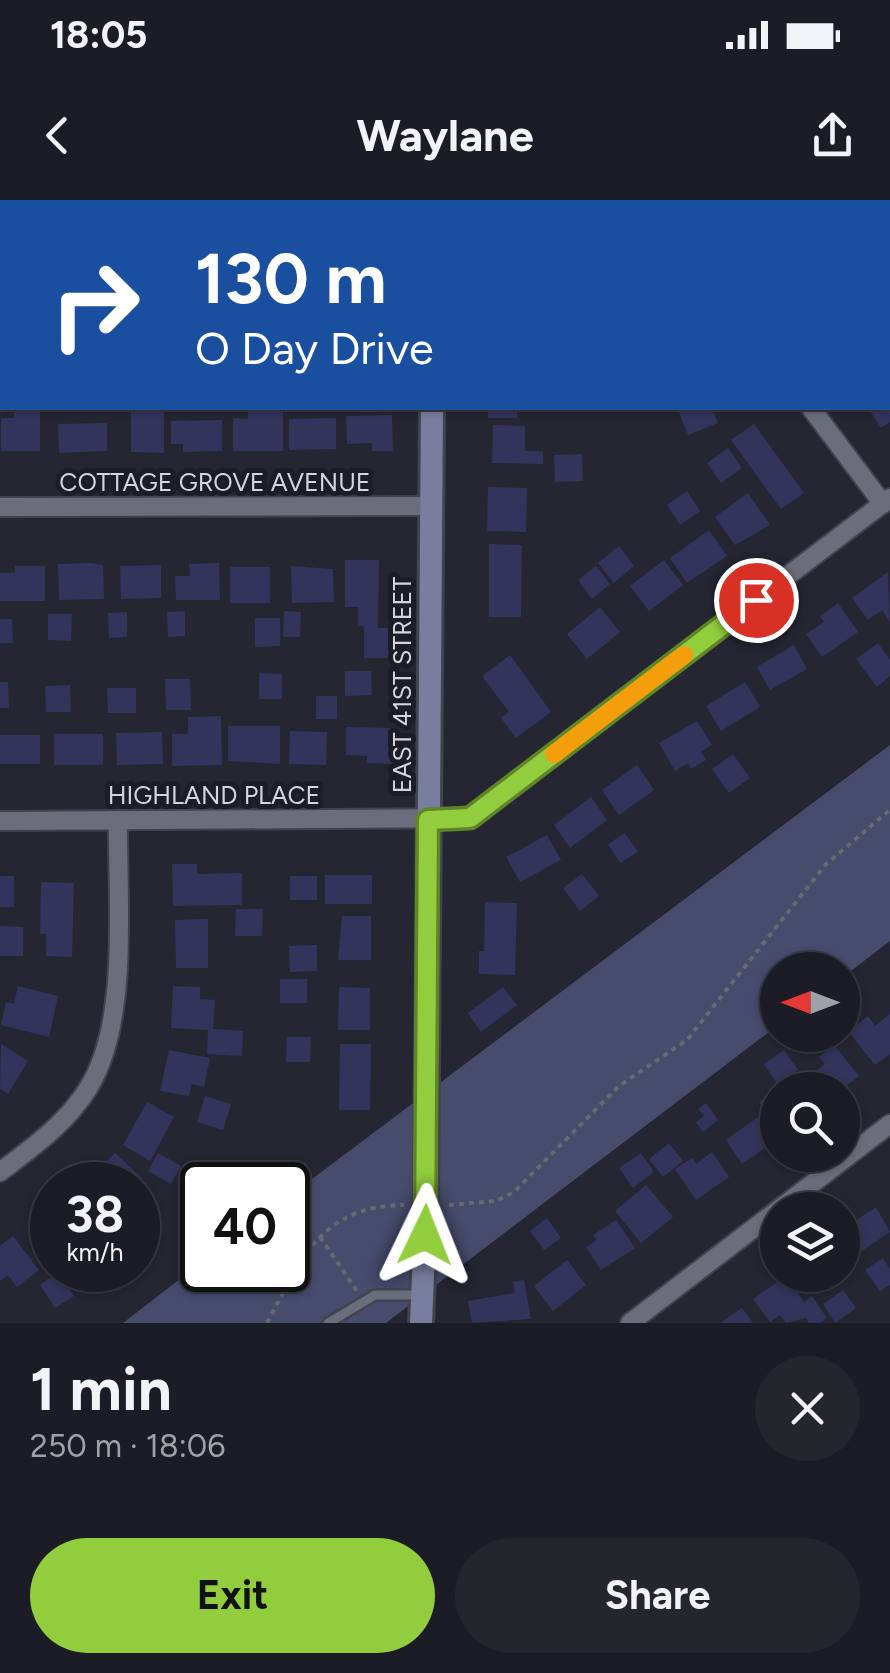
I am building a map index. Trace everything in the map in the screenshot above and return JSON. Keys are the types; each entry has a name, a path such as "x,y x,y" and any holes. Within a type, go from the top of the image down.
{"street":[{"name":"EAST 41ST STREET","path":"421,1323 426,1205 432,410"},
{"path":"813,410 887,501"},
{"name":"HIGHLAND PLACE","path":"0,820 470,818 887,501"},
{"name":"COTTAGE GROVE AVENUE","path":"0,507 430,506"},
{"path":"0,1172 57,1128 89,1087 107,1048 116,1002 118,820"},
{"path":"630,1323 890,1124"}],"lane":[{"path":"328,1323 376,1295 422,1295"}],"path":[{"path":"446,1205 496,1201 530,1180 619,1086 688,1040 826,864 890,810"},
{"path":"267,1323 296,1270 320,1237 342,1217 376,1206 413,1205"},
{"path":"320,1237 362,1300"}],"shaded area":[{"path":"890,745 890,941 860,964 860,952 760,952 760,1039 386,1323 123,1323 180,1279 180,1292 310,1292 310,1180"}],"building":[{"path":"248,410 283,410 283,451 233,451 233,418 248,419"},
{"path":"488,410 517,410 517,418 488,418"},
{"path":"678,410 713,410 718,423 688,435"},
{"path":"869,410 890,410 890,422 881,428"},
{"path":"14,412 40,412 40,451 1,451 1,418 14,418"},
{"path":"131,412 164,412 164,453 131,452"},
{"path":"392,415 393,451 372,451 372,443 347,444 346,416"},
{"path":"336,418 336,449 289,450 289,419"},
{"path":"222,420 222,451 183,452 183,444 171,444 171,421"},
{"path":"107,423 107,451 59,453 58,424"},
{"path":"754,424 804,493 781,509 731,440"},
{"path":"493,425 525,426 525,451 543,451 543,464 492,463"},
{"path":"728,448 742,468 721,483 707,463"},
{"path":"582,454 583,481 555,482 554,455"},
{"path":"488,487 527,488 526,532 487,531"},
{"path":"687,491 700,511 680,525 667,505"},
{"path":"748,493 770,525 735,545 715,517"},
{"path":"709,530 727,556 687,583 670,558"},
{"path":"489,544 522,545 521,617 489,617"},
{"path":"619,546 634,566 614,583 598,563"},
{"path":"345,560 379,560 378,628 391,628 391,658 364,658 364,626 358,626 358,607 345,607"},
{"path":"664,560 683,585 649,611 630,586"},
{"path":"219,563 220,600 176,600 175,576 190,576 189,564"},
{"path":"58,564 103,565 104,599 59,600"},
{"path":"161,565 161,598 121,599 120,566"},
{"path":"15,566 45,566 45,601 0,601 0,573 15,573"},
{"path":"291,566 333,569 334,602 292,603"},
{"path":"596,566 610,584 592,599 578,580"},
{"path":"230,567 270,567 270,603 230,603"},
{"path":"888,572 890,622 882,610 868,620 852,598"},
{"path":"838,603 858,632 822,657 806,634 824,622 820,616"},
{"path":"600,607 620,632 587,659 567,634"},
{"path":"185,611 185,636 168,637 167,612"},
{"path":"284,611 301,612 300,637 283,637"},
{"path":"127,612 127,637 109,638 108,613"},
{"path":"48,614 72,614 71,641 48,640"},
{"path":"255,618 280,618 280,646 255,647"},
{"path":"0,619 12,619 13,643 0,643"},
{"path":"878,643 890,660 890,676 877,687 856,659"},
{"path":"794,645 807,669 770,690 757,667"},
{"path":"510,655 551,712 516,738 501,718 509,712 482,676"},
{"path":"345,671 371,671 372,695 345,696"},
{"path":"259,673 282,674 282,699 259,699"},
{"path":"165,679 190,679 191,710 166,710"},
{"path":"0,682 8,682 9,708 0,708"},
{"path":"745,682 760,707 721,731 706,706"},
{"path":"70,685 71,712 46,712 45,686"},
{"path":"107,688 136,688 136,713 108,713"},
{"path":"316,696 337,696 337,719 316,719"},
{"path":"221,716 222,765 172,766 172,734 188,734 188,717"},
{"path":"697,721 712,745 701,752 706,760 691,769 688,763 675,771 659,743"},
{"path":"228,726 280,726 280,764 228,761"},
{"path":"346,727 392,728 392,764 367,763 367,756 346,755"},
{"path":"290,731 327,732 326,765 289,764"},
{"path":"162,732 163,764 117,765 116,733"},
{"path":"54,734 103,734 103,765 54,765"},
{"path":"0,735 40,735 40,764 0,764"},
{"path":"733,754 750,778 729,793 712,769"},
{"path":"637,765 654,790 619,815 602,790"},
{"path":"591,797 607,820 570,848 554,825"},
{"path":"625,833 638,852 620,863 608,844"},
{"path":"547,835 561,860 520,882 506,857"},
{"path":"172,864 197,864 197,874 242,873 242,905 173,906"},
{"path":"582,874 599,896 580,911 563,888"},
{"path":"325,875 372,875 372,904 325,904"},
{"path":"0,876 14,876 14,907 0,907"},
{"path":"290,876 317,876 317,900 290,900"},
{"path":"41,882 74,883 72,957 46,956 46,934 40,934"},
{"path":"485,902 517,903 515,975 479,974 479,951 484,951"},
{"path":"236,909 263,909 262,936 235,936"},
{"path":"342,916 371,916 371,960 338,960"},
{"path":"208,919 208,968 176,968 175,920"},
{"path":"0,926 23,927 23,956 0,956"},
{"path":"317,945 317,971 290,972 289,946"},
{"path":"280,979 307,979 307,1003 280,1003"},
{"path":"18,986 58,996 49,1037 1,1025 6,1002 14,1004"},
{"path":"173,986 200,987 200,999 215,1000 213,1029 243,1031 242,1056 207,1054 208,1030 171,1028"},
{"path":"339,987 370,988 370,1030 338,1030"},
{"path":"503,987 517,1005 481,1032 468,1013"},
{"path":"890,1014 890,1054 875,1065 860,1046 860,1022 868,1016 875,1026"},
{"path":"287,1037 311,1037 310,1062 286,1062"},
{"path":"1,1044 28,1061 8,1094 0,1089"},
{"path":"340,1044 371,1044 370,1110 339,1110"},
{"path":"169,1050 210,1058 204,1087 192,1084 189,1096 160,1091"},
{"path":"785,1052 798,1070 769,1072 764,1064"},
{"path":"825,1052 840,1052 856,1072 815,1072 825,1064 819,1057"},
{"path":"205,1096 231,1104 223,1130 197,1122"},
{"path":"147,1102 174,1117 150,1161 123,1145"},
{"path":"706,1103 718,1120 703,1132 696,1122 704,1116 698,1109"},
{"path":"758,1117 760,1120 760,1151 742,1164 726,1140"},
{"path":"669,1143 683,1161 663,1177 649,1159"},
{"path":"712,1152 729,1177 696,1200 675,1169 692,1158 696,1164"},
{"path":"115,1153 125,1162 106,1162"},
{"path":"158,1153 180,1165 171,1184 160,1178 160,1162 153,1162"},
{"path":"641,1153 654,1172 633,1188 619,1168"},
{"path":"646,1185 673,1217 641,1243 615,1211"},
{"path":"876,1207 890,1232 860,1252 860,1218"},
{"path":"547,1218 561,1238 544,1250 530,1231"},
{"path":"616,1220 635,1248 601,1270 586,1247 597,1240 593,1235"},
{"path":"13,1236 30,1258 30,1277 17,1287 8,1275 0,1281 0,1246"},
{"path":"883,1258 890,1269 890,1285 880,1291 865,1270"},
{"path":"567,1260 586,1285 553,1311 534,1286"},
{"path":"524,1280 531,1319 472,1323 468,1301 515,1293 513,1282"},
{"path":"45,1292 72,1292 74,1296 55,1308"},
{"path":"763,1292 797,1292 804,1302 812,1296 827,1318 820,1323 809,1323 806,1318 786,1323 780,1315 770,1322 753,1299"},
{"path":"844,1292 856,1308 835,1323 823,1304"},
{"path":"742,1308 753,1323 720,1323"}],"slow traffic":[{"path":"554,754 684,655"}],"route":[{"path":"425,1235 428,820 470,818 756,600"}]}
